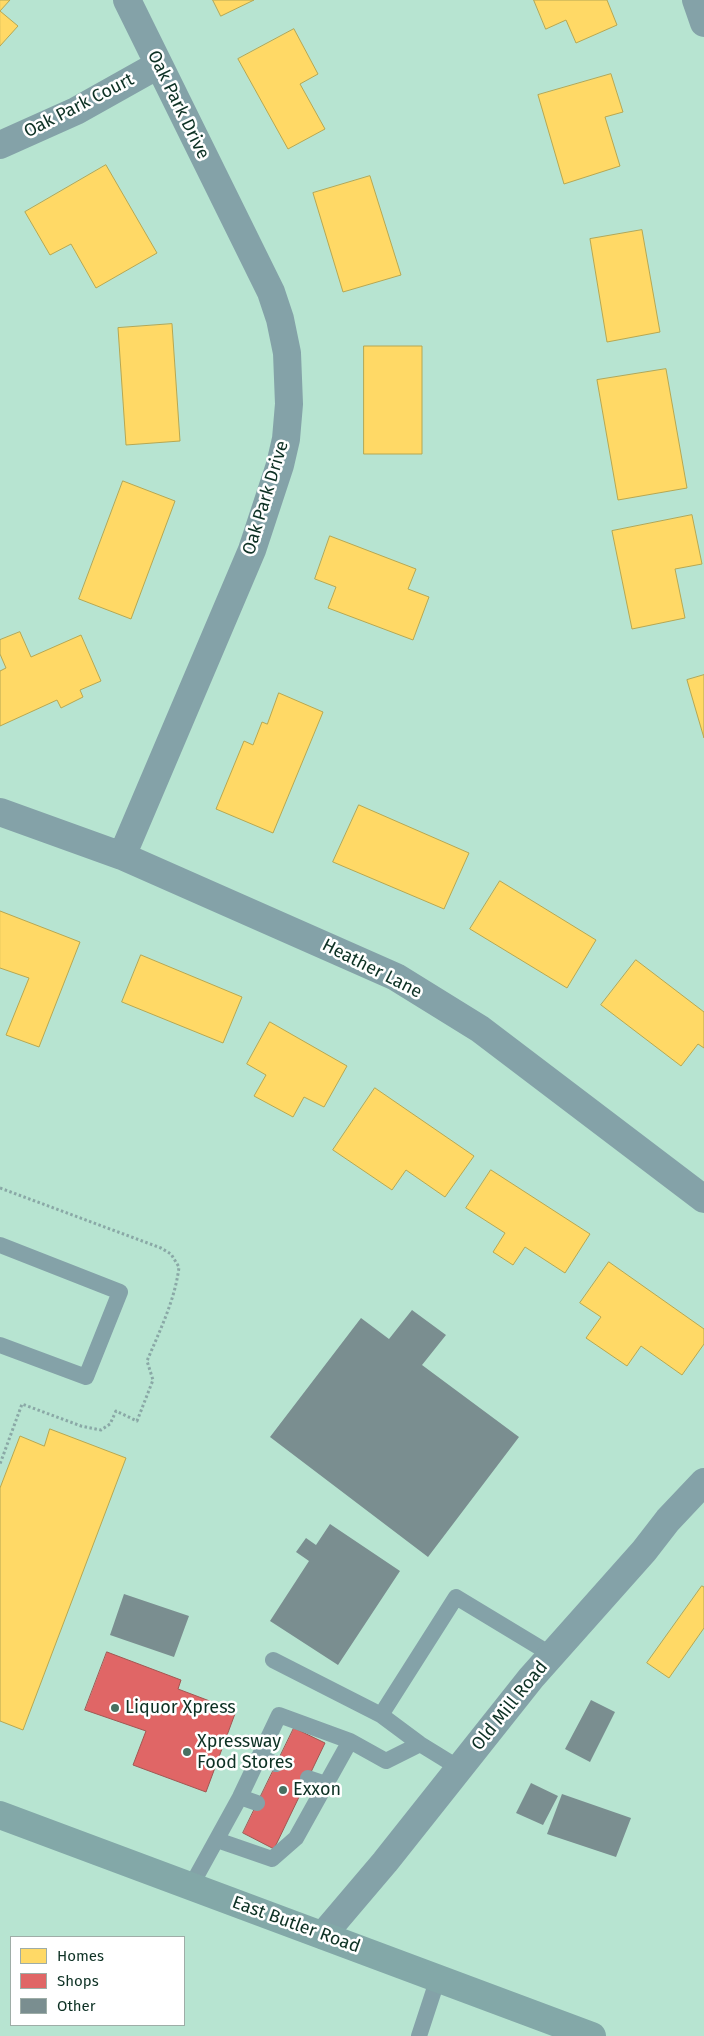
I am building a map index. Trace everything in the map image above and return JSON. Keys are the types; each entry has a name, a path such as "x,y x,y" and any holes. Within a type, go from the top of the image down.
{"main road":[{"name":"East Butler Road","path":"0,1815 592,2036"}],"street":[{"name":"Oak Park Drive","path":"122,856 252,550 280,465 286,439 289,404 287,353 280,319 271,292 127,0"},
{"path":"696,0 704,23"},
{"name":"Oak Park Court","path":"0,145 76,111 158,65"},
{"name":"Heather Lane","path":"0,812 122,856 396,977 480,1029 704,1199"},
{"name":"Old Mill Road","path":"323,1935 385,1862 531,1678 644,1552 668,1520 704,1482"}],"lane":[{"path":"0,1245 120,1292 86,1377 0,1345"},
{"path":"381,1714 456,1597 552,1655"},
{"path":"273,1660 381,1714 420,1744 460,1768"},
{"path":"191,1886 240,1798 279,1715 350,1741 386,1761 420,1744"},
{"path":"217,1840 272,1860 296,1838 297,1818 326,1784 350,1741"},
{"path":"259,1757 276,1764"},
{"path":"308,1778 326,1784"},
{"path":"240,1798 257,1803"},
{"path":"419,2036 438,1978"}],"building: Homes":[{"path":"0,0 10,0 0,11"},
{"path":"213,0 254,0 221,16"},
{"path":"534,0 607,0 617,25 576,43 566,20 546,29"},
{"path":"0,11 18,26 0,46"},
{"path":"294,29 318,74 300,84 325,129 288,149 238,59"},
{"path":"611,74 623,112 605,117 620,166 564,184 538,95"},
{"path":"106,165 157,253 96,288 71,244 50,255 25,212"},
{"path":"370,176 401,275 343,292 313,193"},
{"path":"642,230 660,332 607,342 590,239"},
{"path":"172,324 180,441 126,445 118,328"},
{"path":"364,346 422,346 422,454 364,454"},
{"path":"666,369 687,488 618,500 597,380"},
{"path":"123,481 175,501 131,619 79,599"},
{"path":"692,515 702,564 675,569 685,618 632,629 612,531"},
{"path":"330,536 416,569 408,589 429,597 413,640 328,608 336,587 315,579"},
{"path":"20,632 31,657 81,635 101,681 80,690 83,697 61,708 57,700 0,726 0,671 6,668 0,654 0,640"},
{"path":"704,675 704,738 687,680"},
{"path":"279,693 323,712 273,833 216,809 244,741 253,745 262,722 267,724"},
{"path":"359,805 469,853 444,909 333,862"},
{"path":"500,881 596,940 567,988 470,929"},
{"path":"0,911 80,942 39,1047 6,1035 29,978 0,968"},
{"path":"141,955 242,997 223,1043 122,1002"},
{"path":"636,960 704,1012 704,1048 698,1044 681,1066 601,1005"},
{"path":"270,1022 347,1066 324,1107 304,1097 293,1117 254,1096 266,1075 247,1064"},
{"path":"375,1088 474,1156 445,1197 406,1170 392,1190 333,1150"},
{"path":"491,1170 590,1234 565,1273 525,1247 513,1265 493,1252 505,1233 466,1208"},
{"path":"609,1262 704,1329 704,1344 682,1375 641,1346 627,1366 586,1338 601,1317 580,1303"},
{"path":"50,1429 126,1458 23,1730 0,1721 0,1488 20,1436 44,1446"},
{"path":"702,1586 704,1587 704,1628 669,1678 647,1663"}],"building: Shops":[{"path":"107,1652 181,1680 178,1689 236,1711 206,1792 133,1765 146,1731 85,1710"},
{"name":"Exxon","path":"294,1728 325,1743 274,1849 243,1833"}],"building: Other":[{"path":"412,1310 446,1335 422,1365 519,1437 428,1557 270,1437 361,1318 389,1339"},
{"path":"330,1524 400,1571 338,1665 270,1621 309,1561 296,1552 306,1538 316,1545"},
{"path":"124,1594 189,1616 174,1657 110,1635"},
{"path":"591,1700 615,1712 590,1762 565,1749"},
{"path":"531,1783 558,1796 543,1825 516,1813"},
{"path":"562,1794 631,1818 616,1857 547,1834"}],"place":[{"name":"Liquor Xpress","path":"115,1708"},
{"name":"Xpressway Food Stores","path":"187,1752"},
{"name":"Exxon","path":"283,1790"}]}
